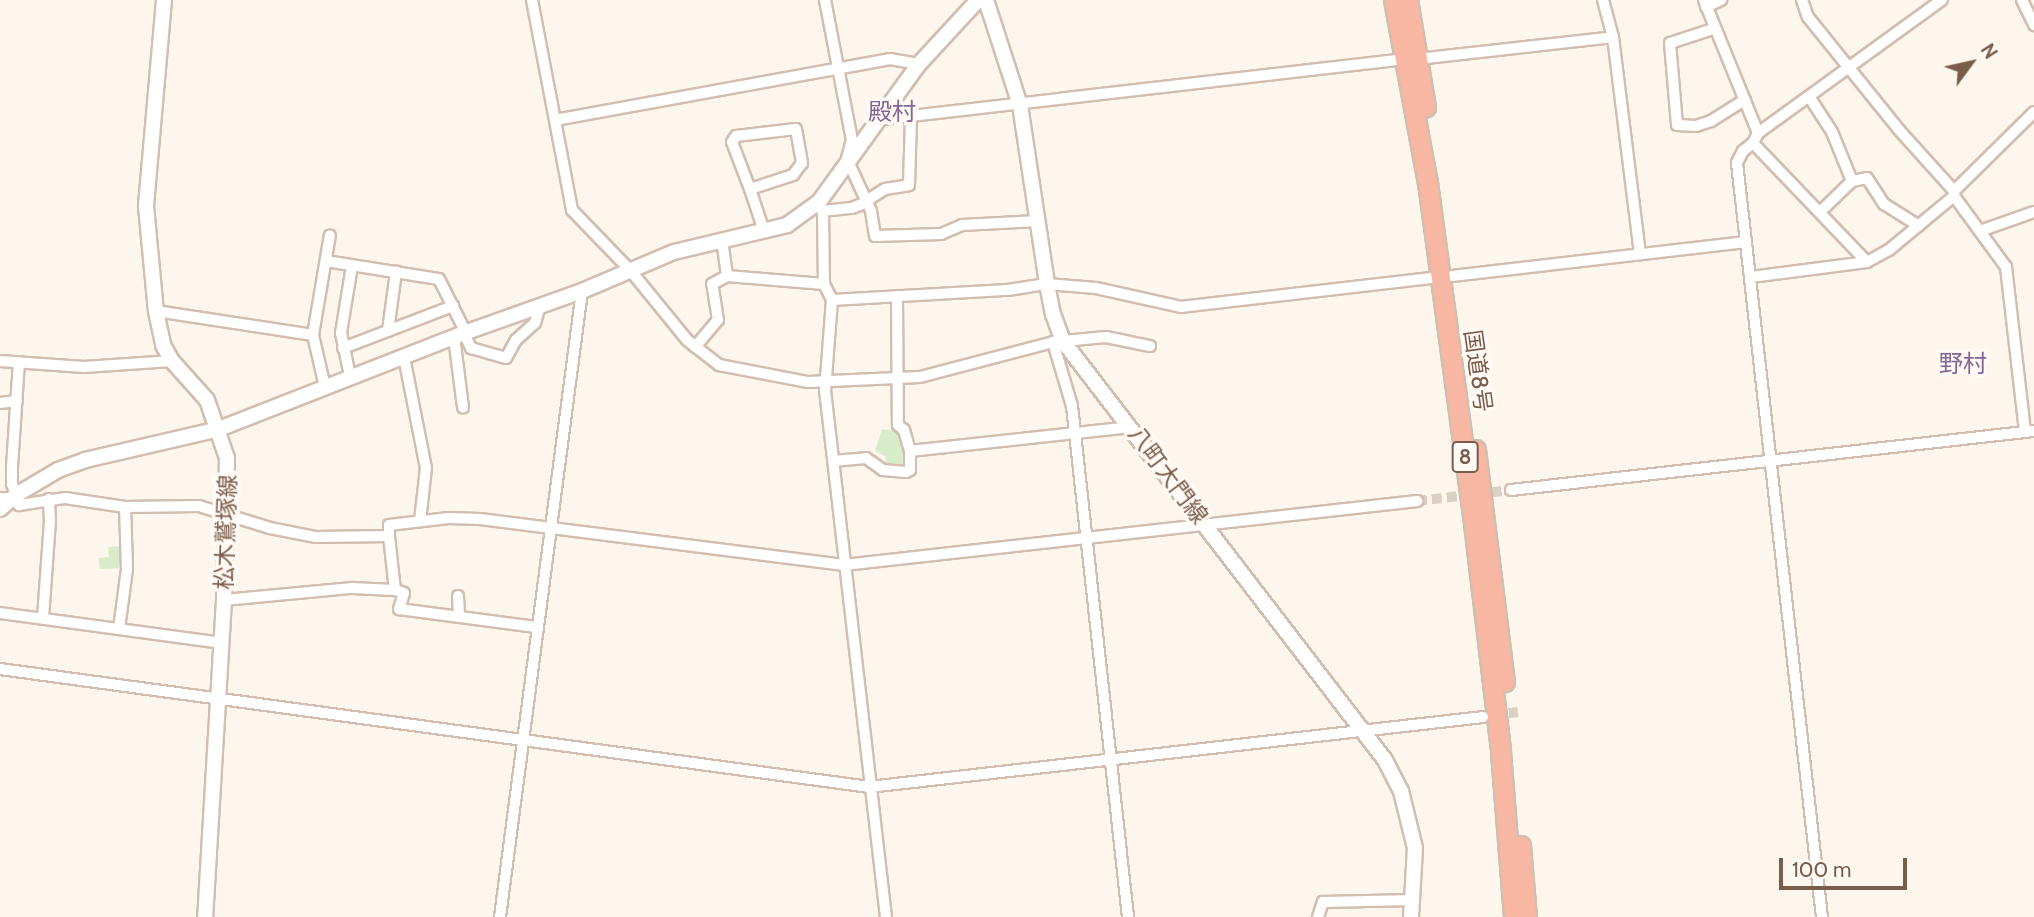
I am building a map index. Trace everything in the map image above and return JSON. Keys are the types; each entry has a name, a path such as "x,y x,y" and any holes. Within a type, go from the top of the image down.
{"highway":[{"name":"国道8号","path":"1394,0 1412,59"},
{"name":"国道8号","path":"1408,0 1412,59 1501,643 1527,917"},
{"name":"国道8号","path":"1447,276 1501,752 1514,917"}],"main road":[{"name":"松木鷲塚線","path":"164,0 146,206 156,311 163,345 172,362 207,400 228,458 224,600 205,917"},
{"path":"0,509 9,497 48,474 85,460 219,429 350,376 582,291 674,252 786,225 820,206 847,159 876,120 919,64 978,0"},
{"name":"八町大門線","path":"986,0 1020,105 1058,341 1131,427 1364,730 1401,791 1410,819 1415,848 1411,917"}],"street":[{"path":"532,0 572,210 630,270 695,347 719,365 808,382 897,379 933,374 1058,341 1106,337 1150,346"},
{"path":"825,0 852,140 847,159 872,211 874,236 941,234 962,225 1038,221"},
{"path":"1603,0 1613,37 1640,254"},
{"path":"1721,0 1705,4 1713,29 1745,100 1756,138 1867,262"},
{"path":"1511,490 2029,432 2006,267 1954,194 1808,17 1802,0"},
{"path":"1822,917 1737,163 1743,151 1756,138 1849,66 1942,0"},
{"path":"2022,0 2034,25"},
{"path":"1713,29 1670,43 1677,125 1696,125 1712,121 1745,100"},
{"path":"876,120 1613,37"},
{"path":"555,120 890,59 919,64"},
{"path":"1810,97 1832,132 1852,181"},
{"path":"1751,277 1867,262 1919,226 1954,194 2034,111"},
{"path":"886,917 833,461 826,382 832,300 824,284 820,206 852,208 885,190 909,185 911,117"},
{"path":"750,190 793,175 802,163 796,129 736,136 733,142 764,231"},
{"path":"1821,211 1852,181 1867,178 1884,204 1919,226"},
{"path":"1980,230 2034,212"},
{"path":"325,387 313,335 330,235"},
{"path":"722,240 727,276"},
{"path":"832,300 1008,290 1047,284 1105,290 1181,307 1746,242"},
{"path":"326,261 439,279 453,306 461,334 463,407"},
{"path":"350,376 341,333 352,266"},
{"path":"388,331 396,272"},
{"path":"695,347 718,320 712,284 727,276 824,284"},
{"path":"500,917 582,291"},
{"path":"833,461 866,458 883,470 910,470 910,451 904,430 898,425 897,296"},
{"path":"343,348 453,306"},
{"path":"461,334 471,348 506,358 516,340 535,323 540,306"},
{"path":"156,311 313,335"},
{"path":"1058,341 1076,433 1128,917"},
{"path":"404,357 426,468 420,521"},
{"path":"0,361 84,367 172,362"},
{"path":"19,362 9,497 19,505 65,498 125,508 199,506 316,537 388,536"},
{"path":"0,403 17,401"},
{"path":"910,451 1131,427"},
{"path":"44,618 50,521 48,499"},
{"path":"395,590 389,524 420,521 481,519 844,565 1417,501"},
{"path":"119,629 127,569 125,508"},
{"path":"224,600 352,588 395,590 404,593 399,609 536,627"},
{"path":"457,596 459,617"},
{"path":"0,613 221,643"},
{"path":"0,669 869,787 1483,717"},
{"path":"1318,917 1323,902 1412,900"}],"green space":[{"path":"882,429 901,432 906,469 887,468 885,456 875,451"},
{"path":"122,546 123,568 100,569 99,558 109,557 108,547"}],"tunnel":[{"path":"1417,501 1511,490"},
{"path":"1494,715 1518,712"}],"district":[{"name":"殿村","path":"892,112"},
{"name":"野村","path":"1963,364"}]}
